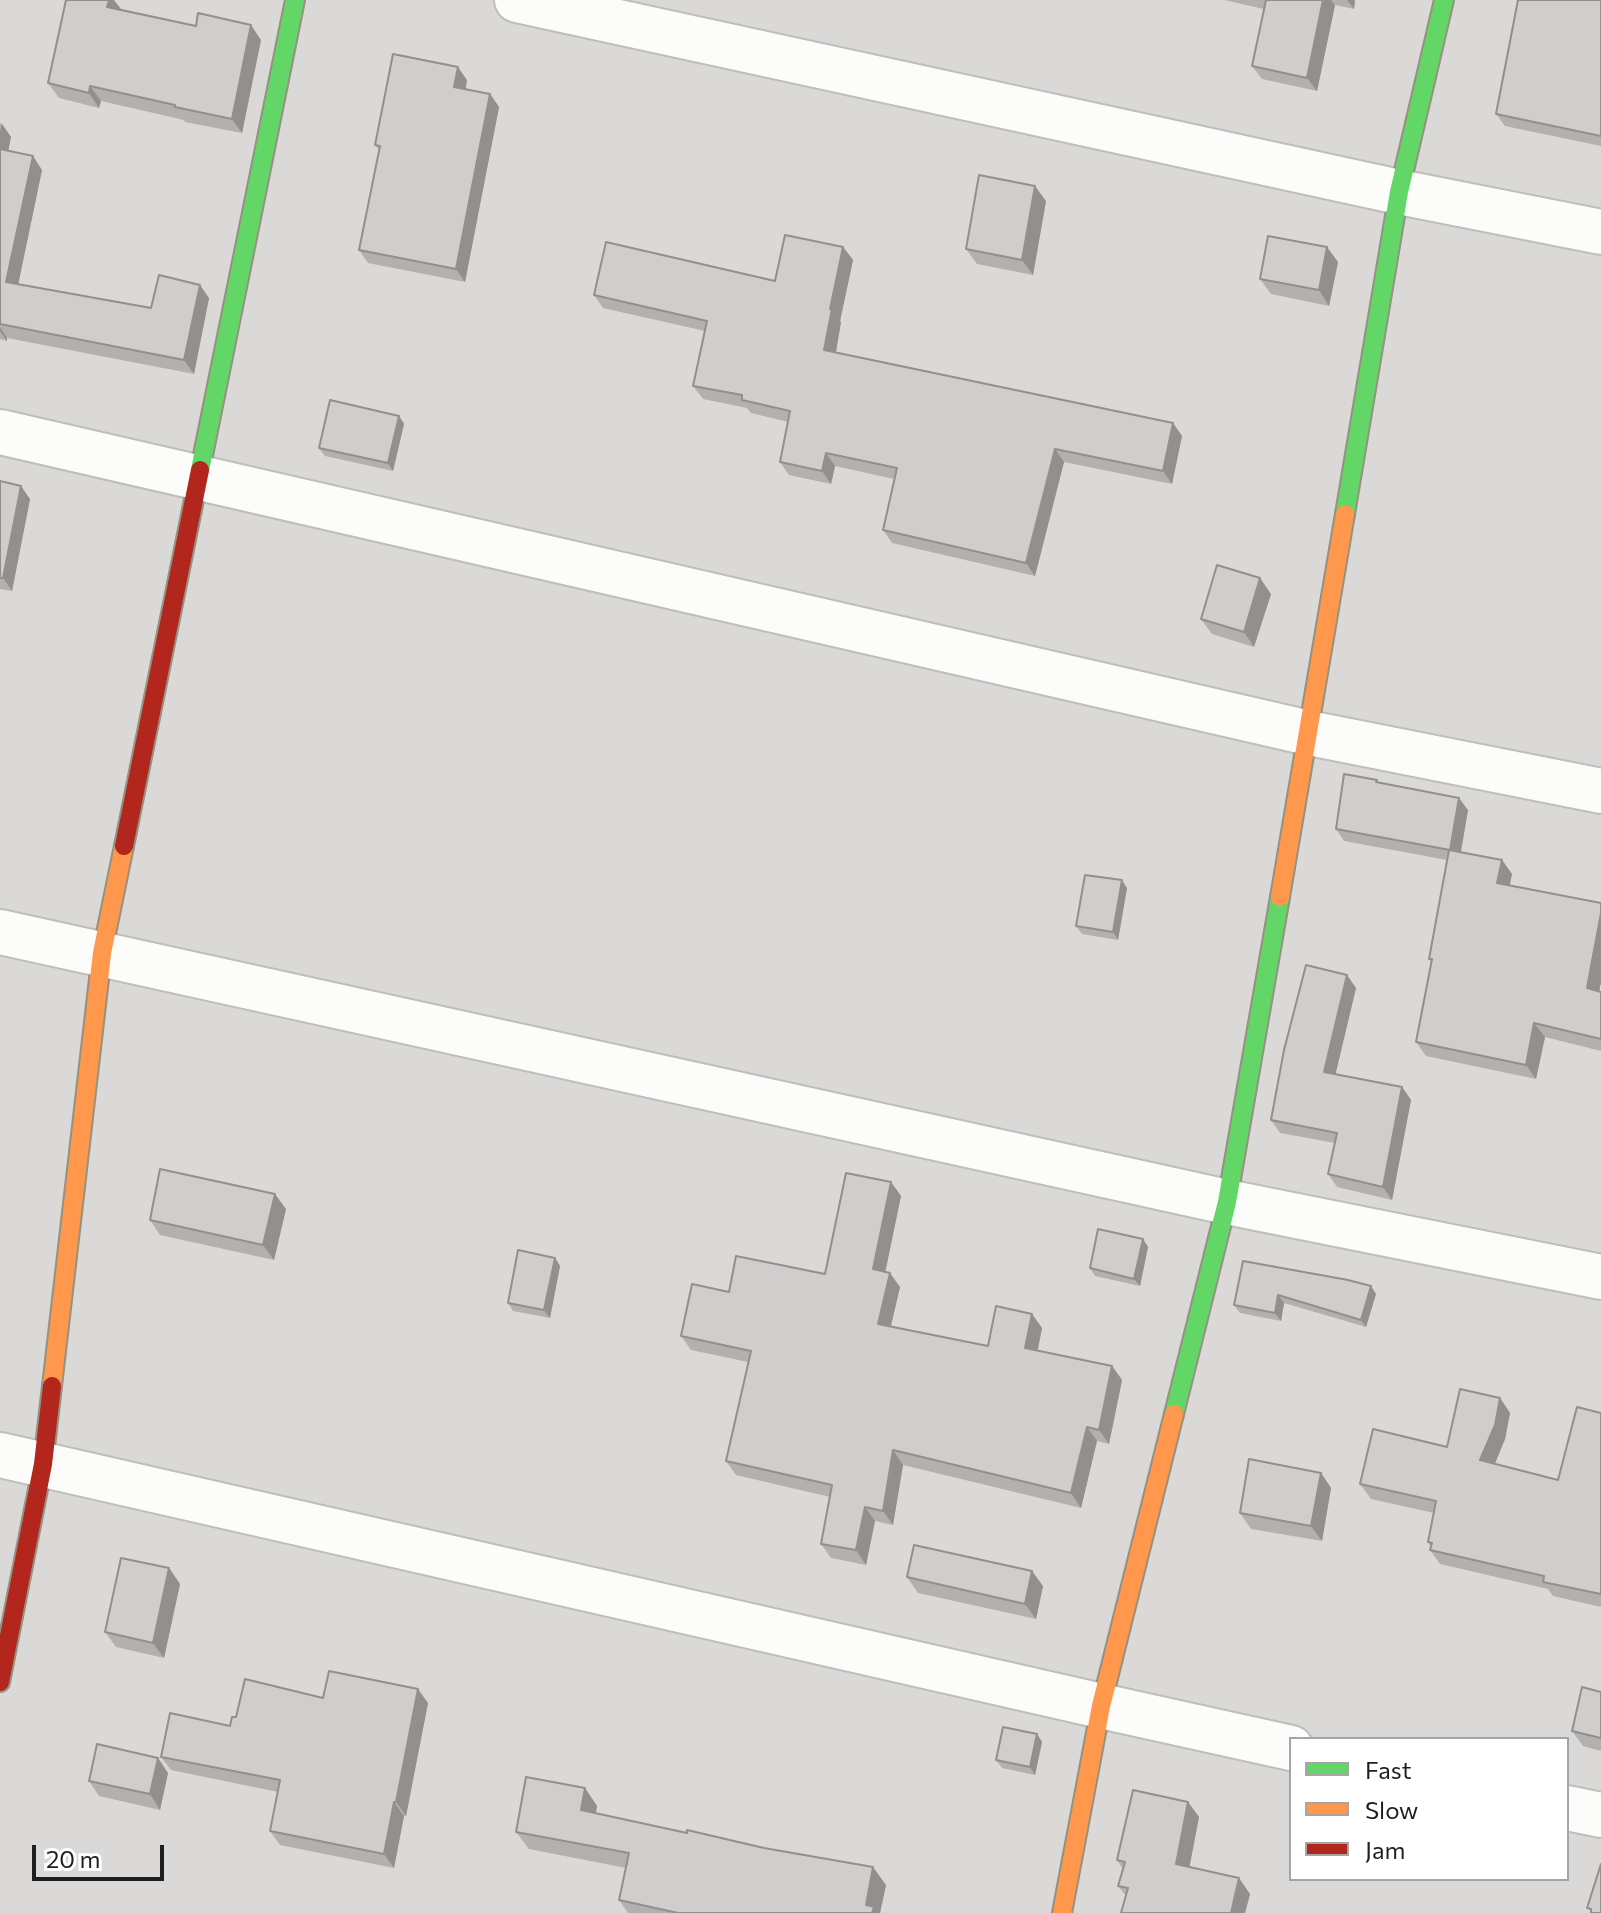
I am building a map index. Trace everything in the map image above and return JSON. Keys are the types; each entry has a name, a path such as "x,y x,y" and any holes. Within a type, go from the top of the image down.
{"street":[{"path":"0,1682 43,1464 102,953 295,0"},
{"path":"517,0 1399,192 1601,232"},
{"path":"1062,1913 1101,1706 1227,1202 1399,192 1444,0"},
{"path":"0,432 1309,733 1601,791"},
{"path":"0,932 1227,1202 1601,1277"},
{"path":"0,1455 1289,1748"},
{"path":"1569,1808 1601,1815"}],"shaded area":[{"path":"0,0 1601,0 1601,1913 0,1913"}],"building":[{"path":"66,0 109,0 107,7 196,26 198,13 251,25 232,119 90,86 89,93 48,83"},
{"path":"1266,0 1323,0 1307,78 1252,66"},
{"path":"1518,0 1601,0 1601,136 1496,114"},
{"path":"393,54 458,67 454,87 490,94 456,269 359,250 380,146 375,145"},
{"path":"0,149 33,156 6,282 151,308 159,275 200,285 184,360 0,324"},
{"path":"979,175 1035,186 1022,260 966,249"},
{"path":"785,235 843,247 824,350 1173,423 1163,471 1055,449 1026,563 883,530 897,468 826,453 822,471 780,462 790,411 742,400 742,395 693,386 707,321 594,295 606,242 775,281"},
{"path":"1268,236 1327,247 1319,290 1260,279"},
{"path":"330,400 399,416 388,463 319,448"},
{"path":"0,481 21,486 3,578 0,578"},
{"path":"1217,565 1260,578 1244,632 1201,619"},
{"path":"1344,774 1459,798 1450,850 1336,829"},
{"path":"1449,850 1502,860 1497,883 1601,903 1587,988 1601,992 1601,1039 1534,1023 1526,1065 1416,1042"},
{"path":"1085,875 1122,880 1113,932 1076,926"},
{"path":"1306,965 1347,975 1324,1072 1402,1087 1383,1187 1328,1174 1337,1133 1271,1120 1284,1050"},
{"path":"160,1169 275,1194 263,1245 150,1220"},
{"path":"846,1173 891,1182 873,1269 890,1273 878,1324 988,1346 996,1306 1032,1314 1025,1348 1112,1366 1099,1430 1087,1427 1071,1493 893,1450 883,1511 865,1507 856,1550 821,1544 832,1485 726,1461 751,1351 681,1336 692,1284 729,1292 736,1256 825,1274"},
{"path":"1098,1229 1143,1239 1134,1279 1090,1268"},
{"path":"518,1250 555,1258 544,1310 508,1303"},
{"path":"1243,1261 1371,1286 1361,1320 1278,1295 1275,1313 1234,1305"},
{"path":"1460,1389 1500,1398 1495,1425 1480,1460 1558,1480 1577,1407 1601,1413 1601,1594 1543,1582 1544,1576 1430,1550 1432,1543 1428,1542 1436,1501 1360,1484 1373,1429 1447,1447"},
{"path":"1249,1459 1321,1473 1311,1526 1240,1513"},
{"path":"914,1545 1032,1571 1025,1604 907,1577"},
{"path":"121,1558 169,1568 153,1643 105,1632"},
{"path":"329,1671 418,1689 384,1854 270,1831 280,1780 161,1757 170,1713 230,1726 232,1717 236,1717 245,1679 323,1698"},
{"path":"1582,1687 1601,1692 1601,1738 1572,1731"},
{"path":"1003,1727 1037,1734 1030,1767 996,1760"},
{"path":"97,1744 158,1758 150,1794 89,1781"},
{"path":"526,1777 585,1788 581,1810 873,1867 866,1905 874,1907 872,1913 678,1913 619,1900 629,1853 516,1832"},
{"path":"1133,1790 1188,1802 1176,1864 1239,1878 1231,1913 1121,1913 1128,1888 1118,1886 1125,1862 1117,1860"},
{"path":"1601,1864 1601,1913 1591,1913 1591,1909 1587,1908"}],"traffic: fast":[{"path":"200,470 295,0"},
{"path":"1345,514 1399,192 1444,0"},
{"path":"1174,1414 1227,1202 1280,897"}],"traffic: slow":[{"path":"1280,897 1345,514"},
{"path":"52,1386 102,953 124,846"},
{"path":"1062,1913 1101,1706 1174,1414"}],"traffic: jam":[{"path":"124,846 200,470"},
{"path":"0,1682 43,1464 52,1386"}]}
